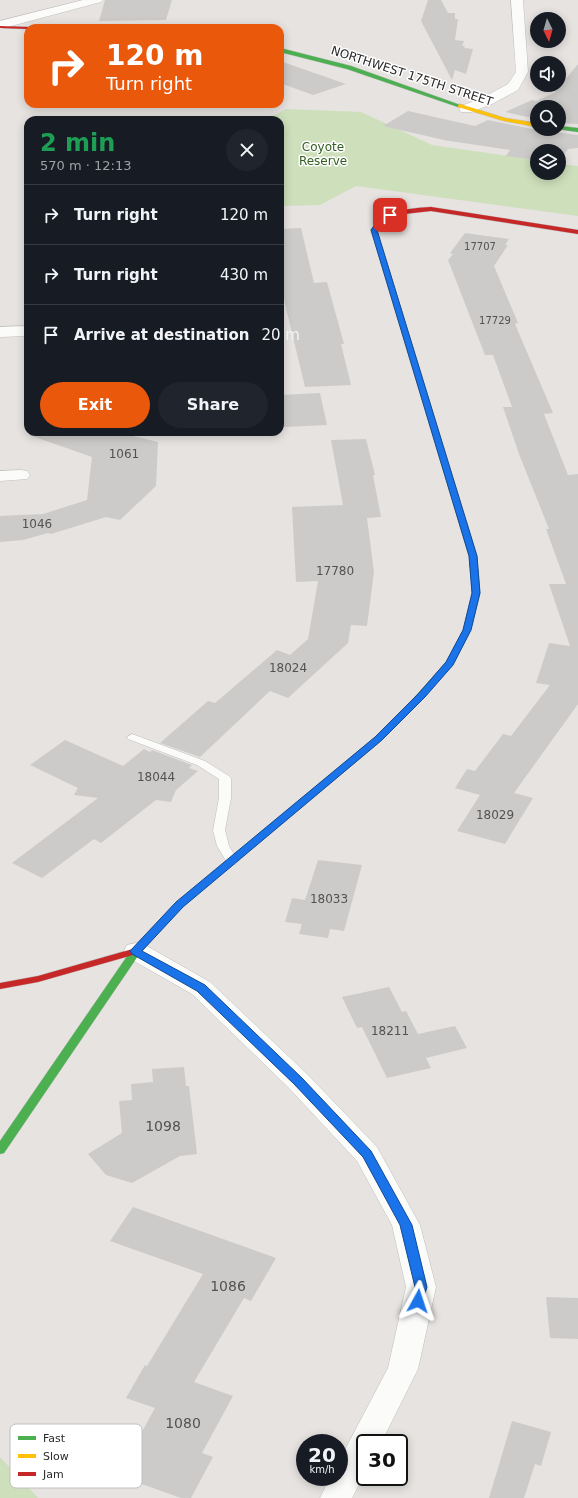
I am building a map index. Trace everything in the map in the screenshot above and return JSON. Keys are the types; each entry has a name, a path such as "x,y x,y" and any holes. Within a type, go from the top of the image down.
{"street":[{"path":"0,26 97,0"},
{"path":"466,109 487,101 513,87 522,72 517,0"},
{"path":"0,26 24,28"},
{"name":"NORTHWEST 175TH STREET","path":"284,51 345,65 466,109 530,124"},
{"path":"566,129 578,130"},
{"path":"0,1150 136,951 180,905 378,738 422,695 450,663 467,630 476,593 473,556 374,230 380,221 390,215 411,210 429,209 498,218 578,232"},
{"path":"0,332 24,331"},
{"path":"0,476 21,475"},
{"path":"0,986 38,979 136,951 201,988 298,1081 367,1154 406,1225 421,1287 403,1369 336,1498"}],"lane":[{"path":"132,737 202,763 225,778 225,798 218,830 223,846 232,861"}],"green space":[{"name":"Coyote Reserve","path":"286,109 361,112 432,145 530,159 530,180 566,180 566,165 578,166 578,216 356,186 320,205 284,206 284,116 273,116"},
{"path":"0,1457 10,1468 10,1488 29,1488 38,1498 0,1498"}],"building":[{"path":"105,0 172,0 166,20 99,21"},
{"path":"428,0 441,0 448,13 455,13 455,19 458,19 455,40 464,41 462,46 465,46 464,48 473,49 466,74 455,70 452,80 421,21"},
{"path":"284,62 346,84 313,95 284,84"},
{"path":"578,64 578,124 566,123 566,100 538,100 555,92 566,92 566,78"},
{"path":"530,101 530,117 505,112"},
{"path":"408,111 475,126 488,120 530,129 530,136 566,136 566,134 578,135 578,148 568,149 566,152 566,144 530,144 530,159 506,156 510,150 443,140 383,126"},
{"path":"301,228 314,283 327,282 344,344 341,344 351,385 305,387 284,298 284,229"},
{"path":"465,233 509,239 505,245 508,245 494,266 518,323 515,324 553,413 544,414 568,475 578,474 578,704 514,793 533,798 505,844 457,831 480,795 455,788 467,769 475,771 503,734 511,736 550,685 536,683 549,643 570,646 549,584 566,584 546,529 549,529 519,454 503,407 512,407 493,355 485,355 448,260 453,254 450,253"},
{"path":"320,393 327,425 284,427 284,395"},
{"path":"32,436 133,436 158,442 156,486 120,520 106,517 51,534 48,533 23,540 0,542 0,516 43,514 87,500 92,457"},
{"path":"366,439 375,475 373,475 381,517 367,518 374,572 367,626 351,625 348,643 288,698 270,691 200,757 160,743 208,701 215,703 277,650 290,655 308,639 318,581 296,582 292,507 343,505 331,440"},
{"path":"65,740 123,766 144,749 150,752 152,750 192,765 189,768 198,771 176,790 171,802 156,800 101,843 94,839 42,878 12,863 98,798 74,795 78,788 30,765"},
{"path":"318,860 362,865 344,931 330,929 328,938 299,934 302,924 285,922 292,898 305,900"},
{"path":"389,987 402,1012 406,1011 418,1034 455,1026 467,1048 426,1058 431,1068 387,1078 362,1027 357,1028 342,997"},
{"path":"184,1067 186,1086 189,1086 197,1154 180,1156 132,1183 106,1175 88,1154 122,1133 119,1101 132,1100 131,1084 153,1082 152,1069"},
{"path":"133,1207 276,1258 251,1301 244,1298 194,1382 233,1396 202,1453 213,1457 191,1498 181,1498 142,1484 142,1432 155,1408 126,1398 145,1365 147,1366 203,1274 110,1241"},
{"path":"546,1297 578,1298 578,1339 550,1338"},
{"path":"512,1421 551,1432 541,1466 535,1464 524,1498 489,1498"}],"traffic: fast":[{"path":"284,51 349,67 460,106"},
{"path":"566,129 578,130"},
{"path":"415,702 450,663 467,630 476,593 473,556 463,523"},
{"path":"0,1150 136,951 179,905 240,854"}],"traffic: slow":[{"path":"460,106 504,119 530,124"},
{"path":"377,226 374,230 463,523"},
{"path":"240,854 378,739 415,702"}],"traffic: jam":[{"path":"0,27 24,28"},
{"path":"377,226 395,214 431,209 578,232"},
{"path":"0,986 38,979 136,951"}],"route":[{"path":"390,215 380,221 374,230 473,556 476,593 467,630 450,663 422,695 378,738 180,905 136,951 201,988 298,1081 367,1154 406,1225 421,1287 418,1301"}]}
